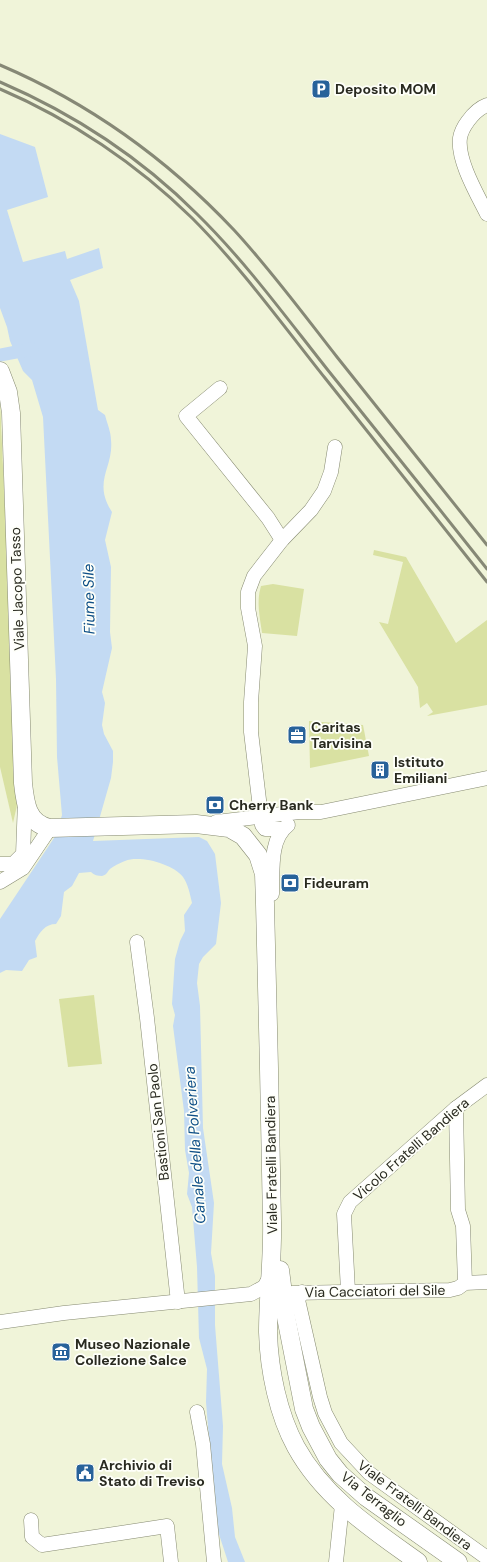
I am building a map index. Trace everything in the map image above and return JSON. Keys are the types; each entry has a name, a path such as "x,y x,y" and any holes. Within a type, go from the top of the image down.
{"main road":[{"name":"Viale Jacopo Tasso","path":"1,375 8,392 11,413 23,783 28,812 33,819 45,827 50,828"},
{"name":"Viale Fratelli Bandiera","path":"50,828 196,824 229,828 243,836 258,855 262,864 264,884 267,962 272,1240 269,1348 283,1415 305,1462 317,1478 342,1505 418,1562"},
{"name":"Via Terraglio","path":"272,1240 281,1274 288,1326 304,1409 311,1427 328,1459 340,1474 366,1497 458,1562"}],"street":[{"path":"485,106 471,117 460,138 461,150 470,179 487,214"},
{"path":"220,388 186,416 268,518 282,540"},
{"path":"267,962 275,846 272,823 251,732 251,702 255,646 248,608 248,592 254,576 282,540 311,510 324,491 331,472 335,447"},
{"path":"196,824 272,823 299,812 321,812 487,778"},
{"name":"Viale Jacopo Tasso","path":"0,864 13,864 20,858 24,848 23,826 25,801"},
{"path":"0,882 23,868 50,828"},
{"name":"Bastioni San Paolo","path":"137,942 181,1301"},
{"name":"Vicolo Fratelli Bandiera","path":"348,1291 344,1214 350,1202 456,1108 487,1085"},
{"name":"Via Cacciatori del Sile","path":"456,1108 458,1210 463,1226 465,1283"},
{"path":"0,1322 64,1313 256,1293 264,1287 272,1273"},
{"name":"Via Cacciatori del Sile","path":"284,1299 290,1294 302,1292 450,1290 458,1288 465,1283 487,1282"},
{"name":"Viale Fratelli Bandiera","path":"302,1292 298,1300 320,1397 325,1413 341,1443 368,1473 487,1558"},
{"path":"288,1326 308,1343"},
{"path":"197,1412 203,1444 214,1562"},
{"path":"336,1562 342,1505"},
{"path":"31,1520 32,1537 42,1545 167,1526 171,1562"}],"green space":[{"path":"0,400 18,801 13,823 0,767"},
{"path":"374,550 406,557 456,643 487,620 487,705 427,716 433,712 427,703 420,708 418,687 379,622 388,624 403,562 373,555"},
{"path":"273,584 304,589 297,636 262,633 259,610 261,586"},
{"path":"309,721 363,725 369,756 310,768"},
{"path":"94,995 102,1064 68,1067 59,999"}],"water":[{"path":"0,134 35,147 48,197 7,210 23,262 65,251 67,259 99,248 103,268 70,280 79,301 98,410 105,415 111,440 110,459 105,475 104,492 106,501 112,512 105,540 111,567 110,632 112,648 102,692 105,703 102,725 104,734 113,751 113,762 111,778 93,841 199,837 207,841 215,854 221,903 216,944 203,957 199,964 197,983 200,1006 203,1128 214,1203 211,1253 215,1276 215,1325 223,1426 222,1464 232,1508 235,1537 245,1562 228,1562 216,1525 206,1402 207,1369 199,1338 197,1267 192,1207 187,1194 189,1173 185,1150 184,1111 173,1026 175,1015 172,1004 175,959 180,941 185,931 184,915 192,903 189,889 183,877 178,872 172,868 147,860 131,859 125,861 112,867 102,876 91,872 79,873 72,886 64,892 61,916 56,924 46,927 35,941 37,957 29,960 22,971 6,970 0,973 0,919 56,835 62,815 57,757 56,679 43,417 32,380 23,371 10,341 0,308"}],"waterway":[{"path":"0,355 32,349"}],"railway":[{"path":"0,65 33,80 96,115 154,157 209,204 248,245 487,545"},
{"path":"0,82 53,108 104,139 153,174 197,214 232,251 264,289 487,569"},
{"path":"0,89 52,114 102,144 149,179 192,218 261,296 487,582"}],"place":[{"name":"Deposito MOM","path":"321,89"},
{"name":"Caritas Tarvisina","path":"297,735"},
{"name":"Istituto Emiliani","path":"380,770"},
{"name":"Cherry Bank","path":"215,805"},
{"name":"Fideuram","path":"290,883"},
{"name":"Museo Nazionale Collezione Salce","path":"61,1352"},
{"name":"Archivio di Stato di Treviso","path":"85,1473"}],"water label":[{"name":"Fiume Sile","path":"89,599"},
{"name":"Canale della Polveriera","path":"195,1145"}]}
